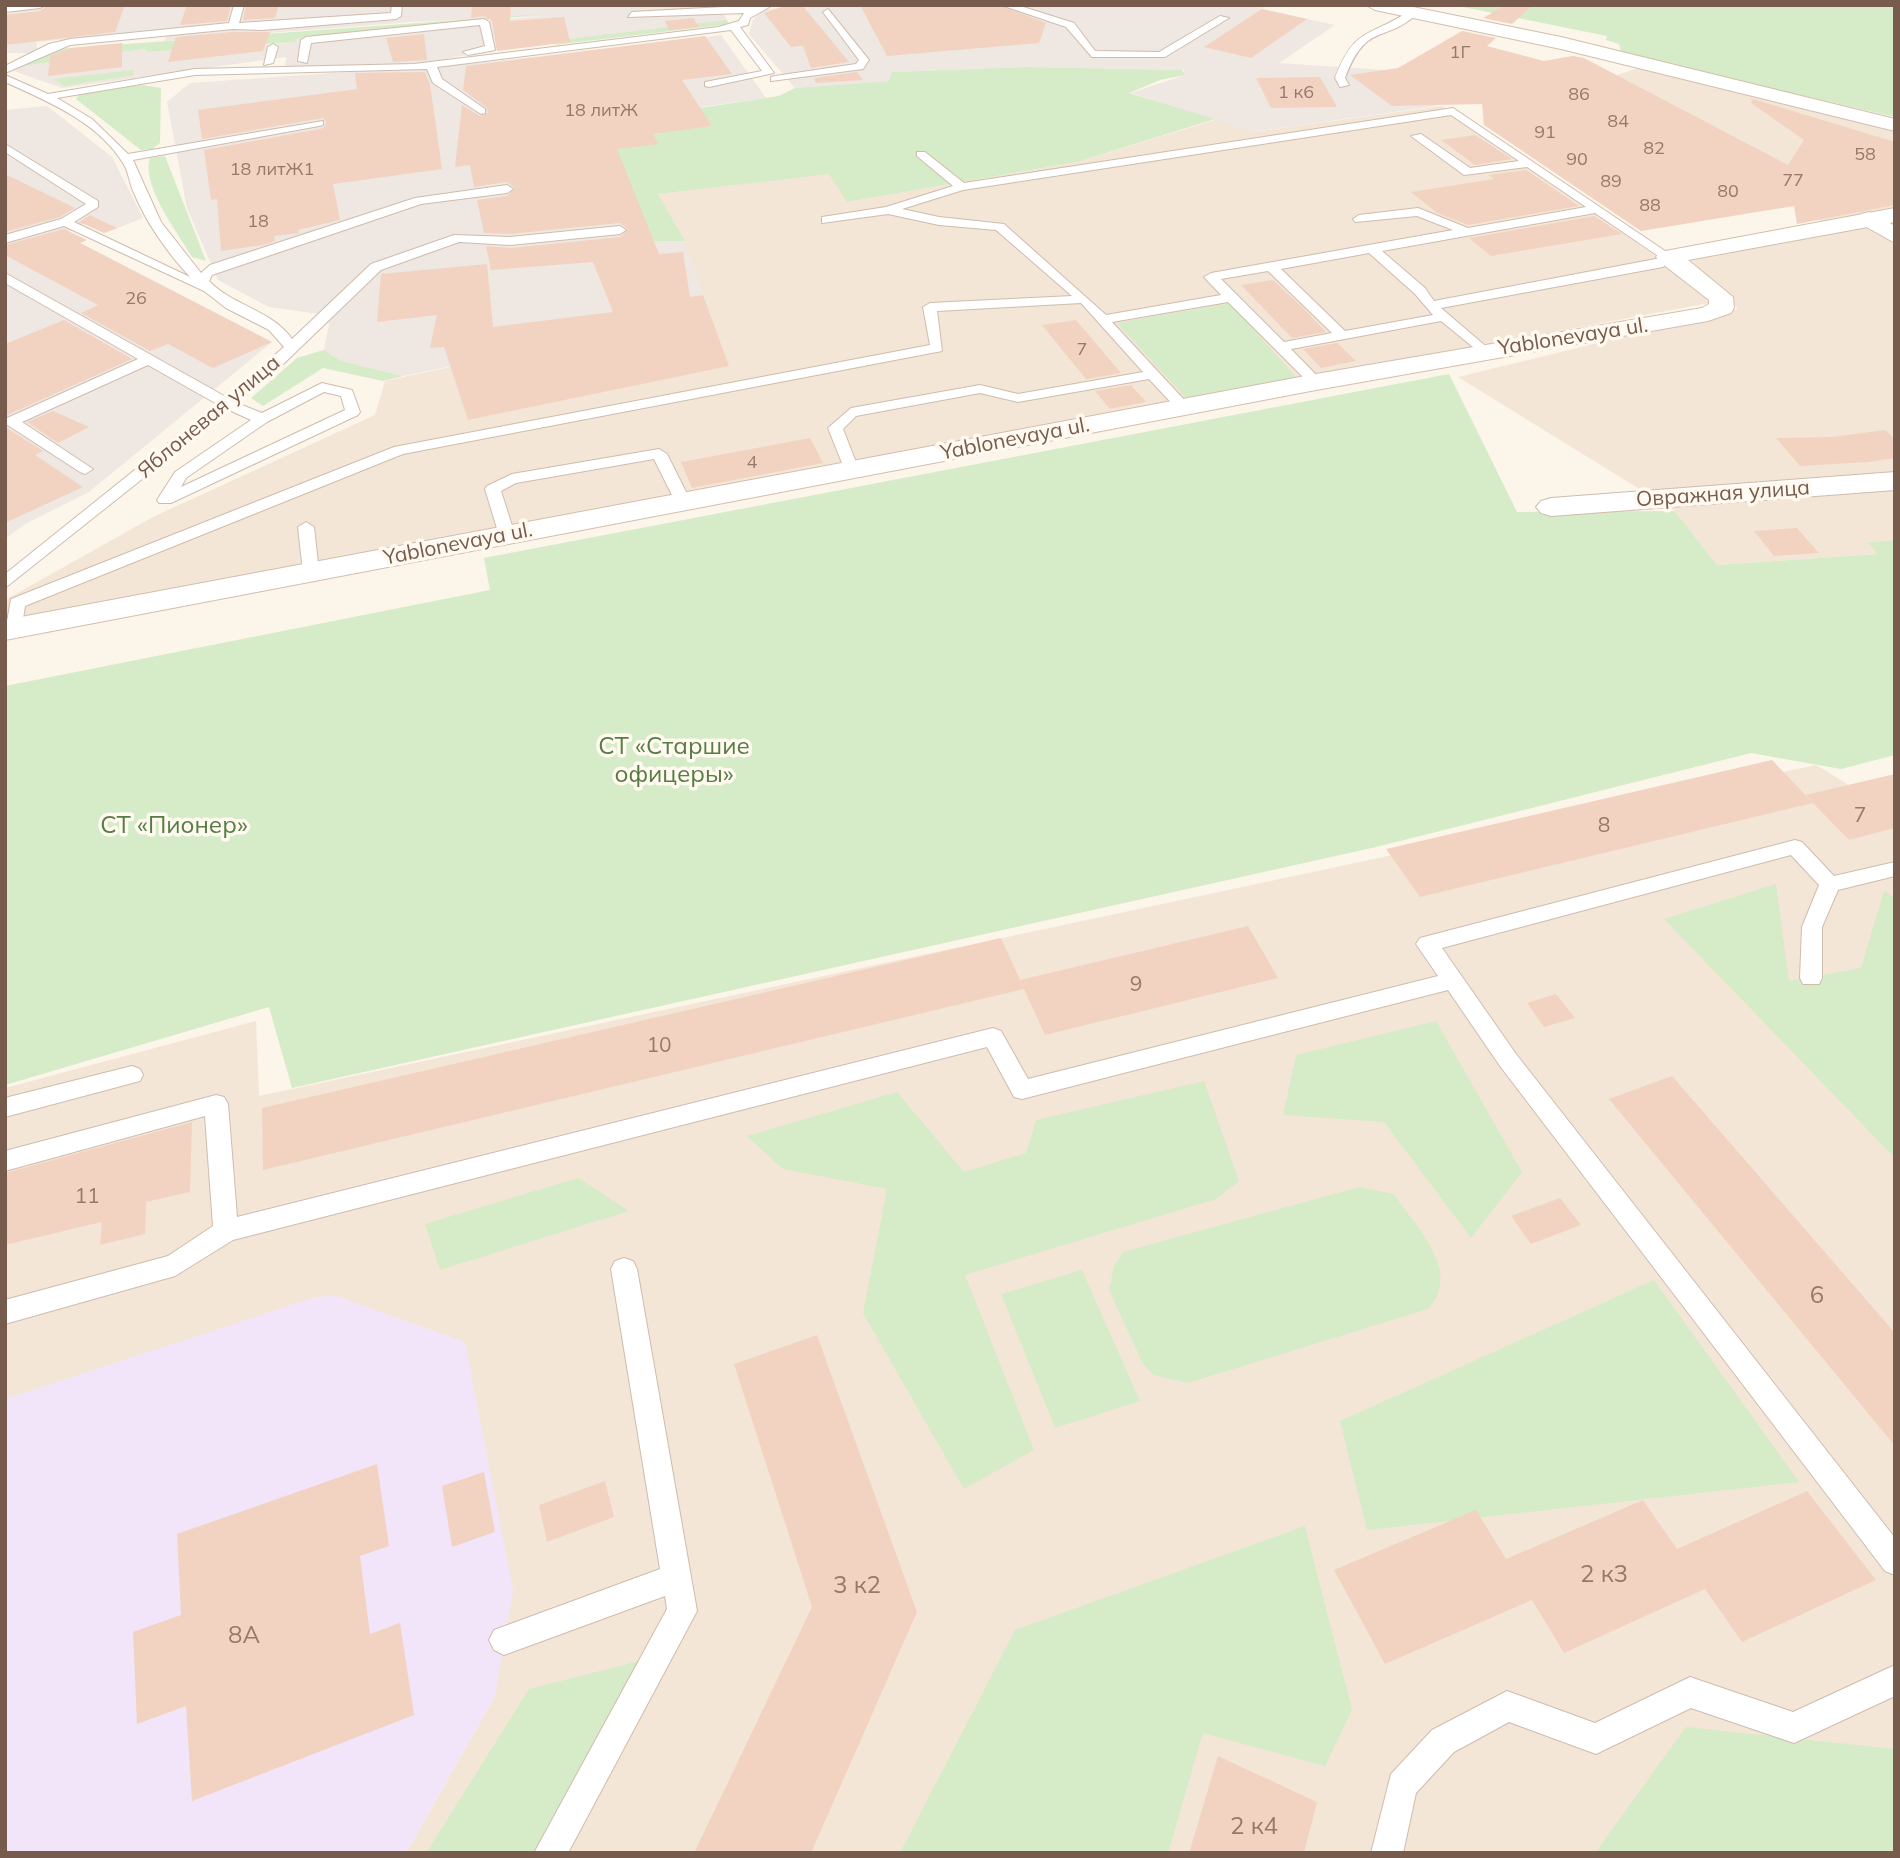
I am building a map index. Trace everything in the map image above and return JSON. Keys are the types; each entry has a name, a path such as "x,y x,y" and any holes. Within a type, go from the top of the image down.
{"street":[{"path":"1375,5 1562,43 1895,125"},
{"path":"1668,257 1882,217 1895,236"},
{"name":"Yablonevaya ul.","path":"10,629 1316,382 1708,314 1722,308 1721,297 1668,257"},
{"name":"Овражная улица","path":"1551,507 1895,481"}],"lane":[{"path":"5,9 40,5"},
{"path":"233,26 239,5"},
{"path":"5,70 53,46 70,42 302,19 396,16 397,5"},
{"path":"212,72 401,72 431,65 735,28 744,23 745,16 768,5"},
{"path":"1006,5 1070,25 1092,54 1161,55 1224,18"},
{"path":"632,15 710,9 756,10"},
{"path":"709,84 859,67 864,60 828,12"},
{"path":"1345,85 1340,78 1354,47 1370,34 1399,24 1413,13"},
{"path":"48,97 122,82 268,63 422,61 491,48 484,22 306,40 303,61"},
{"path":"735,28 772,76 791,92"},
{"path":"268,63 273,47"},
{"path":"431,65 437,81 481,111"},
{"name":"Яблоневая улица","path":"5,78 65,105 112,142 125,158 165,242 213,293 281,330 291,348 5,583"},
{"path":"826,220 888,210 961,187 1453,111 1668,257 1663,263 1431,306"},
{"path":"125,158 319,123"},
{"path":"1417,136 1468,172 1530,163"},
{"path":"5,147 94,204 65,222 5,239"},
{"path":"920,154 949,174 961,187"},
{"path":"202,282 207,273 215,268 419,201 507,189"},
{"path":"1316,382 1211,276 1597,209"},
{"path":"888,210 939,221 1000,227 1084,299 1183,407"},
{"path":"1359,219 1418,212 1469,232"},
{"path":"65,222 213,293"},
{"path":"291,348 376,267 458,239 510,241 620,230"},
{"path":"1372,249 1483,352"},
{"path":"1271,266 1342,335"},
{"path":"5,277 226,403 262,419"},
{"path":"5,297 25,289"},
{"path":"1104,319 1232,297"},
{"path":"10,629 17,603 399,450 937,348 930,307 1084,299"},
{"path":"1283,346 1443,317"},
{"path":"85,469 11,421 149,359"},
{"path":"851,470 835,428 851,412 980,389 1018,398 1153,374"},
{"path":"322,387 347,393 353,412 165,500 180,475 262,419 322,387"},
{"path":"508,535 493,489 512,479 659,454 683,502"},
{"path":"306,527 311,572"},
{"path":"1830,884 1795,848 1427,944 1508,1059 1895,1561"},
{"path":"1830,884 1895,869"},
{"path":"1811,978 1812,927 1830,884"},
{"path":"5,1312 175,1265 226,1231 993,1037 1022,1090 1453,980"},
{"path":"5,1108 132,1075"},
{"path":"5,1161 216,1104 226,1231"},
{"path":"550,1853 682,1611 674,1578 624,1269"},
{"path":"504,1640 674,1578"},
{"path":"1387,1853 1402,1785 1443,1741 1507,1706 1596,1739 1690,1692 1794,1728 1895,1680"}],"shaded area":[{"path":"5,5 732,5 720,7 727,20 723,22 569,39 568,36 413,65 285,68 286,57 62,88 14,71 22,66 144,49 148,52 265,45 295,42 295,39 543,16 411,22 165,41 167,30 36,42 37,49 31,53 5,53"},
{"path":"804,5 1261,5 1265,6 1262,9 1335,25 1279,63 1384,70 1436,106 1252,132 1131,93 1185,75 1184,70 1027,67 892,72 890,81 795,88 749,34 753,20 762,10"},
{"path":"721,35 766,98 701,107 712,126 635,195 653,241 685,241 712,320 506,355 403,376 341,361 324,350 329,325 327,315 269,307 218,280 187,208 167,102 190,83 490,62"},
{"path":"1638,68 1895,131 1895,209 1822,222 1598,82"},
{"path":"47,106 112,157 143,218 105,233 85,223 63,234 272,342 89,492 25,524 5,539 5,110"},
{"path":"1442,106 1711,295 1709,303 5,622 5,600 153,517 375,415 385,381 506,355 712,320 683,239 658,194 835,172 847,202 1077,162 1218,119 1252,132"},
{"path":"1895,224 1895,540 1867,542 1879,554 1717,565 1675,511 1458,377 1738,309 1690,259 1813,234"},
{"path":"1816,765 1867,796 1895,791 1895,1853 406,1853 495,1696 5,1399 5,1088 256,1021 259,1096"},
{"path":"336,1296 465,1342 513,1590 495,1696 406,1853 5,1853 5,1399 316,1297"}],"green space":[{"path":"1453,5 1895,5 1895,117 1633,56 1621,51 1619,44 1606,40 1607,36"},
{"path":"543,14 296,39 295,42 148,52 144,49 22,66 57,49"},
{"path":"727,20 729,24 554,45 569,39"},
{"path":"1026,67 1182,70 1185,75 1160,80 1129,93 1215,119 1077,162 847,202 829,174 658,194 685,241 653,241 607,140 712,126 700,108 779,96 795,88 889,81 892,72"},
{"path":"133,70 134,75 64,86 54,79"},
{"path":"142,85 161,88 160,143 152,149 141,150 76,99 80,93"},
{"path":"165,156 206,261 192,257 156,195 149,169 150,158"},
{"path":"1230,303 1296,377 1186,398 1117,323"},
{"path":"324,350 341,361 403,376 383,381 323,368 263,406 251,398 297,358"},
{"name":"СТ «Старшие офицеры»","path":"1449,374 1517,512 1675,511 1717,565 1878,554 1867,542 1895,540 1895,755 1841,769 1751,753 1376,847 292,1088 269,1007 5,1085 5,686 490,590 484,558"},
{"path":"1776,884 1789,981 1861,968 1884,891 1895,898 1895,1158 1664,919"},
{"path":"1436,1021 1522,1172 1471,1238 1384,1122 1283,1115 1296,1055"},
{"path":"1204,1081 1239,1181 1216,1199 965,1275 1034,1450 964,1489 863,1313 887,1189 783,1169 747,1136 897,1092 964,1172 1026,1153 1036,1120"},
{"path":"578,1178 629,1211 440,1270 425,1224"},
{"path":"1359,1187 1394,1194 1433,1251 1441,1280 1438,1295 1428,1309 1188,1383 1154,1375 1143,1364 1109,1290 1114,1266 1123,1252"},
{"path":"1082,1270 1140,1401 1055,1428 1001,1294"},
{"path":"1654,1280 1799,1482 1367,1530 1340,1421"},
{"path":"1305,1526 1352,1710 1325,1766 1203,1733 1168,1853 900,1853 1015,1630"},
{"path":"647,1659 541,1853 426,1853 529,1689"},
{"path":"1686,1727 1895,1749 1895,1853 1595,1853"}],"building":[{"path":"48,5 125,5 115,32 5,45 5,15 40,11"},
{"path":"187,5 231,5 227,21 180,25"},
{"path":"246,5 279,5 275,18 243,20"},
{"path":"472,5 511,5 510,21 564,17 570,42 497,51 492,21 484,16 471,18"},
{"path":"788,5 802,5 849,62 811,68 803,46 791,47 764,13"},
{"path":"860,5 999,5 1046,23 1039,43 887,56"},
{"path":"1506,5 1533,5 1512,24 1483,18"},
{"path":"1262,9 1307,19 1251,58 1204,47"},
{"path":"693,18 699,27 669,30 665,21"},
{"path":"1462,31 1496,38 1487,46 1544,61 1573,56 1584,58 1788,165 1804,140 1751,103 1753,99 1895,142 1895,205 1797,224 1794,206 1641,231 1484,125 1482,104 1392,106 1350,75 1398,68"},
{"path":"270,32 263,51 168,62 176,37"},
{"path":"424,34 427,60 393,62 386,38"},
{"path":"705,36 732,74 682,80 712,126 653,134 659,144 617,149 659,254 683,252 690,297 703,295 729,366 468,420 444,347 430,348 437,315 377,322 381,274 487,264 493,327 613,312 593,262 491,270 486,246 510,248 620,237 628,229 620,223 510,234 484,233 477,200 507,196 515,188 507,182 474,187 470,165 455,167 462,105 480,116 488,113 486,107 463,90 466,66"},
{"path":"122,43 122,67 48,76 50,56 71,48"},
{"path":"425,72 430,84 442,169 333,184 340,220 298,230 299,233 274,236 275,241 263,245 221,251 217,199 211,200 204,150 320,129 325,127 326,121 323,118 202,139 198,110 357,89 355,73"},
{"path":"857,72 863,80 816,83 814,78"},
{"path":"1320,77 1337,107 1271,108 1256,78"},
{"path":"1475,135 1512,159 1475,165 1441,140"},
{"path":"1526,170 1579,206 1468,225 1437,213 1411,192 1494,179 1488,175"},
{"path":"5,174 75,208 60,217 5,232"},
{"path":"90,215 117,228 104,233 79,222"},
{"path":"1594,216 1622,234 1491,256 1469,238"},
{"path":"64,229 87,240 80,243 272,342 213,368 168,344 150,351 81,313 98,305 5,255 5,245"},
{"path":"1273,280 1326,332 1292,338 1241,285"},
{"path":"64,320 132,359 5,416 5,344"},
{"path":"1076,320 1121,373 1086,379 1042,325"},
{"path":"1337,343 1356,361 1321,368 1303,349"},
{"path":"1131,385 1146,402 1110,409 1095,391"},
{"path":"53,411 89,427 58,443 27,422"},
{"path":"5,427 43,451 35,455 83,487 5,523"},
{"path":"1885,430 1895,439 1895,458 1868,462 1800,466 1776,438 1831,437"},
{"path":"810,438 823,463 692,488 681,462"},
{"path":"1797,528 1819,553 1774,556 1754,531"},
{"path":"1772,760 1813,803 1420,897 1386,849"},
{"path":"1895,774 1895,828 1849,840 1805,795"},
{"path":"1248,926 1278,978 1045,1035 1020,980"},
{"path":"1001,938 1024,989 263,1170 262,1108"},
{"path":"1556,994 1575,1018 1544,1027 1527,1003"},
{"path":"1672,1076 1895,1333 1895,1446 1609,1099"},
{"path":"192,1122 190,1192 146,1202 145,1234 100,1245 102,1222 5,1245 5,1173"},
{"path":"1560,1198 1581,1225 1531,1244 1511,1216"},
{"path":"817,1335 917,1612 811,1853 694,1853 812,1607 734,1364"},
{"path":"377,1464 389,1546 360,1556 370,1634 400,1623 414,1715 192,1801 186,1706 137,1724 133,1632 181,1615 177,1534"},
{"path":"484,1472 495,1532 452,1547 442,1486"},
{"path":"605,1481 614,1517 547,1542 539,1505"},
{"path":"1807,1491 1876,1580 1742,1642 1705,1589 1564,1653 1532,1600 1385,1664 1334,1570 1476,1510 1506,1559 1643,1500 1677,1549"},
{"path":"1218,1756 1317,1802 1304,1853 1189,1853"}],"park label":[{"name":"СТ «Пионер»","path":"174,826"}]}
